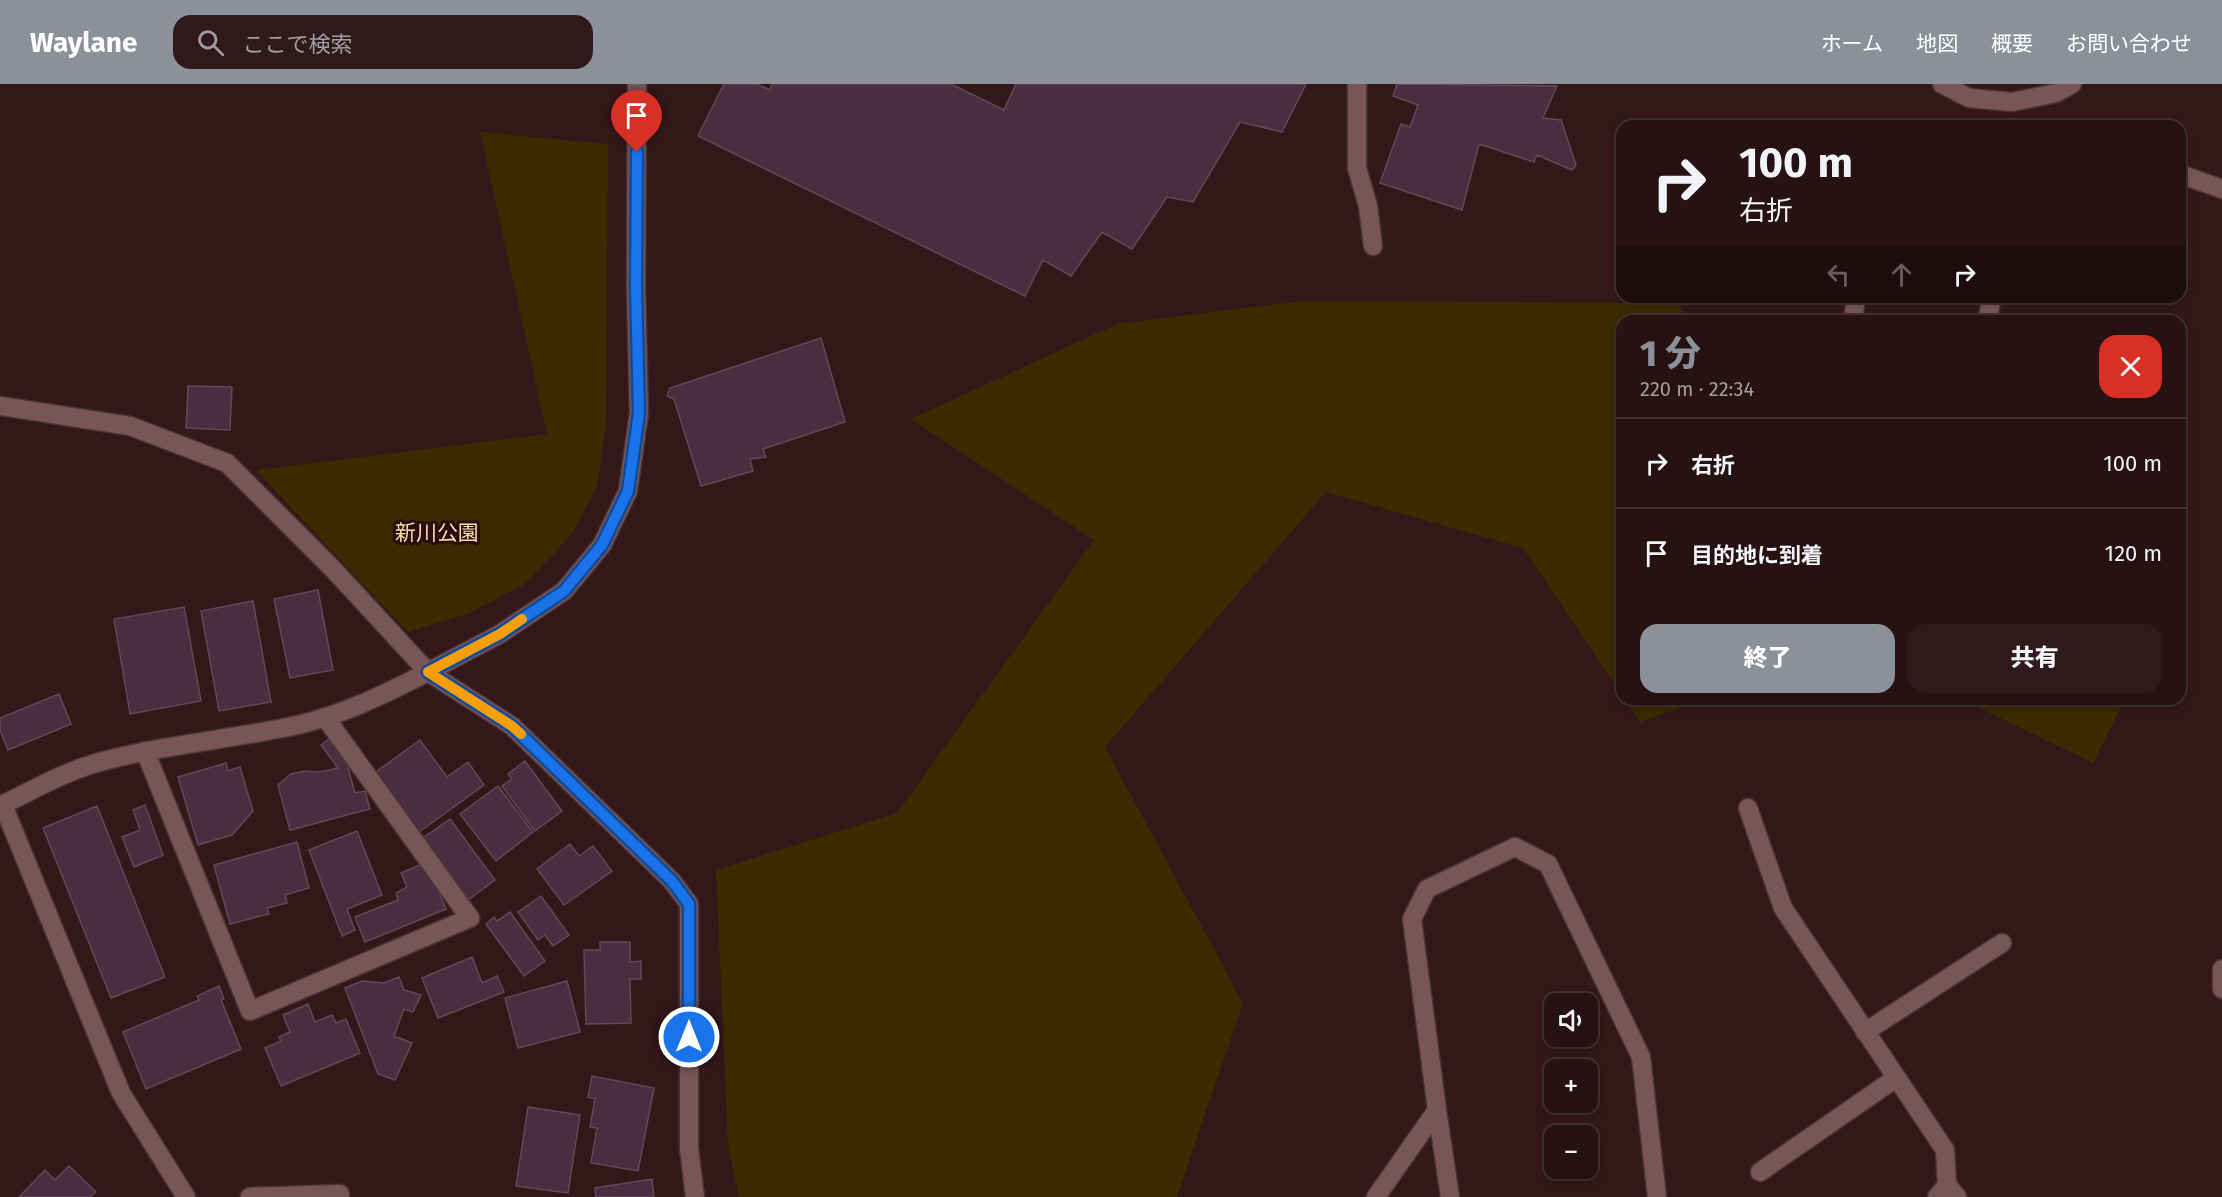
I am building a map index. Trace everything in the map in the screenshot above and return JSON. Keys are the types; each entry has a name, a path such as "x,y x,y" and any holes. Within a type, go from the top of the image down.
{"street":[{"path":"186,1197 121,1093 2,805 72,771 145,751 295,726 383,695 500,634 564,591 602,545 628,491 639,413 636,288 637,84"},
{"path":"1357,84 1357,168 1368,206 1373,246"},
{"path":"1942,84 1969,98 2012,102 2056,93 2072,84"},
{"path":"2186,176 2222,189"},
{"path":"0,406 130,426 227,463 332,568 428,672 512,726 672,881 689,904 689,1148 695,1197"},
{"path":"145,751 250,1011 470,918 325,717"},
{"path":"1748,808 1783,909 1945,1150 1947,1193"},
{"path":"1450,1197 1412,919 1427,889 1515,847 1548,864 1641,1057 1657,1197"},
{"path":"1864,1032 2002,943"},
{"path":"2222,969 2222,989"},
{"path":"1760,1172 1896,1078"},
{"path":"1376,1197 1437,1110"},
{"path":"250,1197 340,1194 340,1197"}],"green space":[{"name":"新川公園","path":"480,132 608,144 606,425 597,486 572,534 525,584 467,614 408,632 256,470 547,434"},
{"path":"1303,301 1678,303 1683,315 1616,315 1616,687 1523,548 1326,492 1105,747 1243,1003 1177,1197 739,1197 728,1146 716,870 897,813 1094,540 911,419 1117,324"},
{"path":"1629,705 1688,705 1640,722"},
{"path":"1973,705 2122,705 2093,763"}],"building":[{"path":"724,84 757,84 770,90 772,84 951,84 1004,110 1016,84 1306,84 1282,132 1240,122 1193,202 1167,197 1132,249 1102,232 1071,276 1043,260 1025,296 698,136"},
{"path":"1397,84 1557,86 1543,118 1561,120 1576,165 1572,170 1537,155 1534,162 1479,144 1462,210 1380,183 1401,124 1410,127 1418,105 1393,96"},
{"path":"821,338 845,422 763,449 766,457 750,459 753,471 701,486 674,399 667,396 670,388"},
{"path":"188,386 232,387 230,430 186,428"},
{"path":"318,590 333,670 290,678 274,599"},
{"path":"253,601 271,702 219,711 201,611"},
{"path":"184,607 201,701 130,714 114,619"},
{"path":"59,694 71,724 8,750 0,730 0,718"},
{"path":"329,739 347,764 355,793 365,791 370,809 290,830 278,785 291,774 338,768 321,745"},
{"path":"420,740 447,777 468,762 484,785 419,832 376,772"},
{"path":"525,761 562,811 535,831 502,786 512,779 508,774"},
{"path":"226,763 228,771 240,767 253,811 232,835 198,845 178,777"},
{"path":"498,786 533,832 496,861 460,814"},
{"path":"145,805 163,855 134,867 122,837 140,830 133,810"},
{"path":"97,806 165,977 111,998 43,828"},
{"path":"450,819 495,880 468,900 423,838"},
{"path":"357,831 382,895 347,909 355,930 342,936 309,850"},
{"path":"297,842 309,888 285,895 287,903 267,908 269,914 230,924 214,865"},
{"path":"570,844 579,856 593,846 612,871 564,905 537,869"},
{"path":"425,863 446,909 365,942 355,917 398,900 396,893 407,887 401,873"},
{"path":"541,896 569,935 553,946 545,935 538,940 518,912"},
{"path":"510,912 545,961 524,976 486,924 494,917 497,921"},
{"path":"600,942 630,942 630,962 641,961 641,979 630,979 631,1023 586,1024 584,950 600,950"},
{"path":"472,957 482,983 497,976 504,992 438,1018 422,978"},
{"path":"399,977 404,990 421,995 413,1012 404,1009 394,1036 412,1043 395,1080 378,1074 345,988 362,981 384,983"},
{"path":"567,981 580,1032 518,1048 505,998"},
{"path":"219,986 224,999 221,1000 241,1049 146,1089 123,1032 199,1000 197,996"},
{"path":"308,1004 315,1022 332,1015 336,1023 346,1019 360,1053 281,1086 265,1048 281,1041 279,1037 290,1032 283,1015"},
{"path":"592,1076 654,1088 638,1171 591,1163 597,1128 590,1127 595,1099 588,1097"},
{"path":"528,1107 580,1115 568,1193 516,1186"},
{"path":"69,1166 96,1192 90,1197 19,1197 45,1170 55,1180"},
{"path":"652,1179 654,1197 596,1197 595,1188"}],"slow traffic":[{"path":"521,734 428,672 500,634 522,619"}],"route":[{"path":"637,152 636,288 639,413 628,491 602,545 564,591 500,634 428,672 512,726 672,881 689,904 689,1037"}]}
